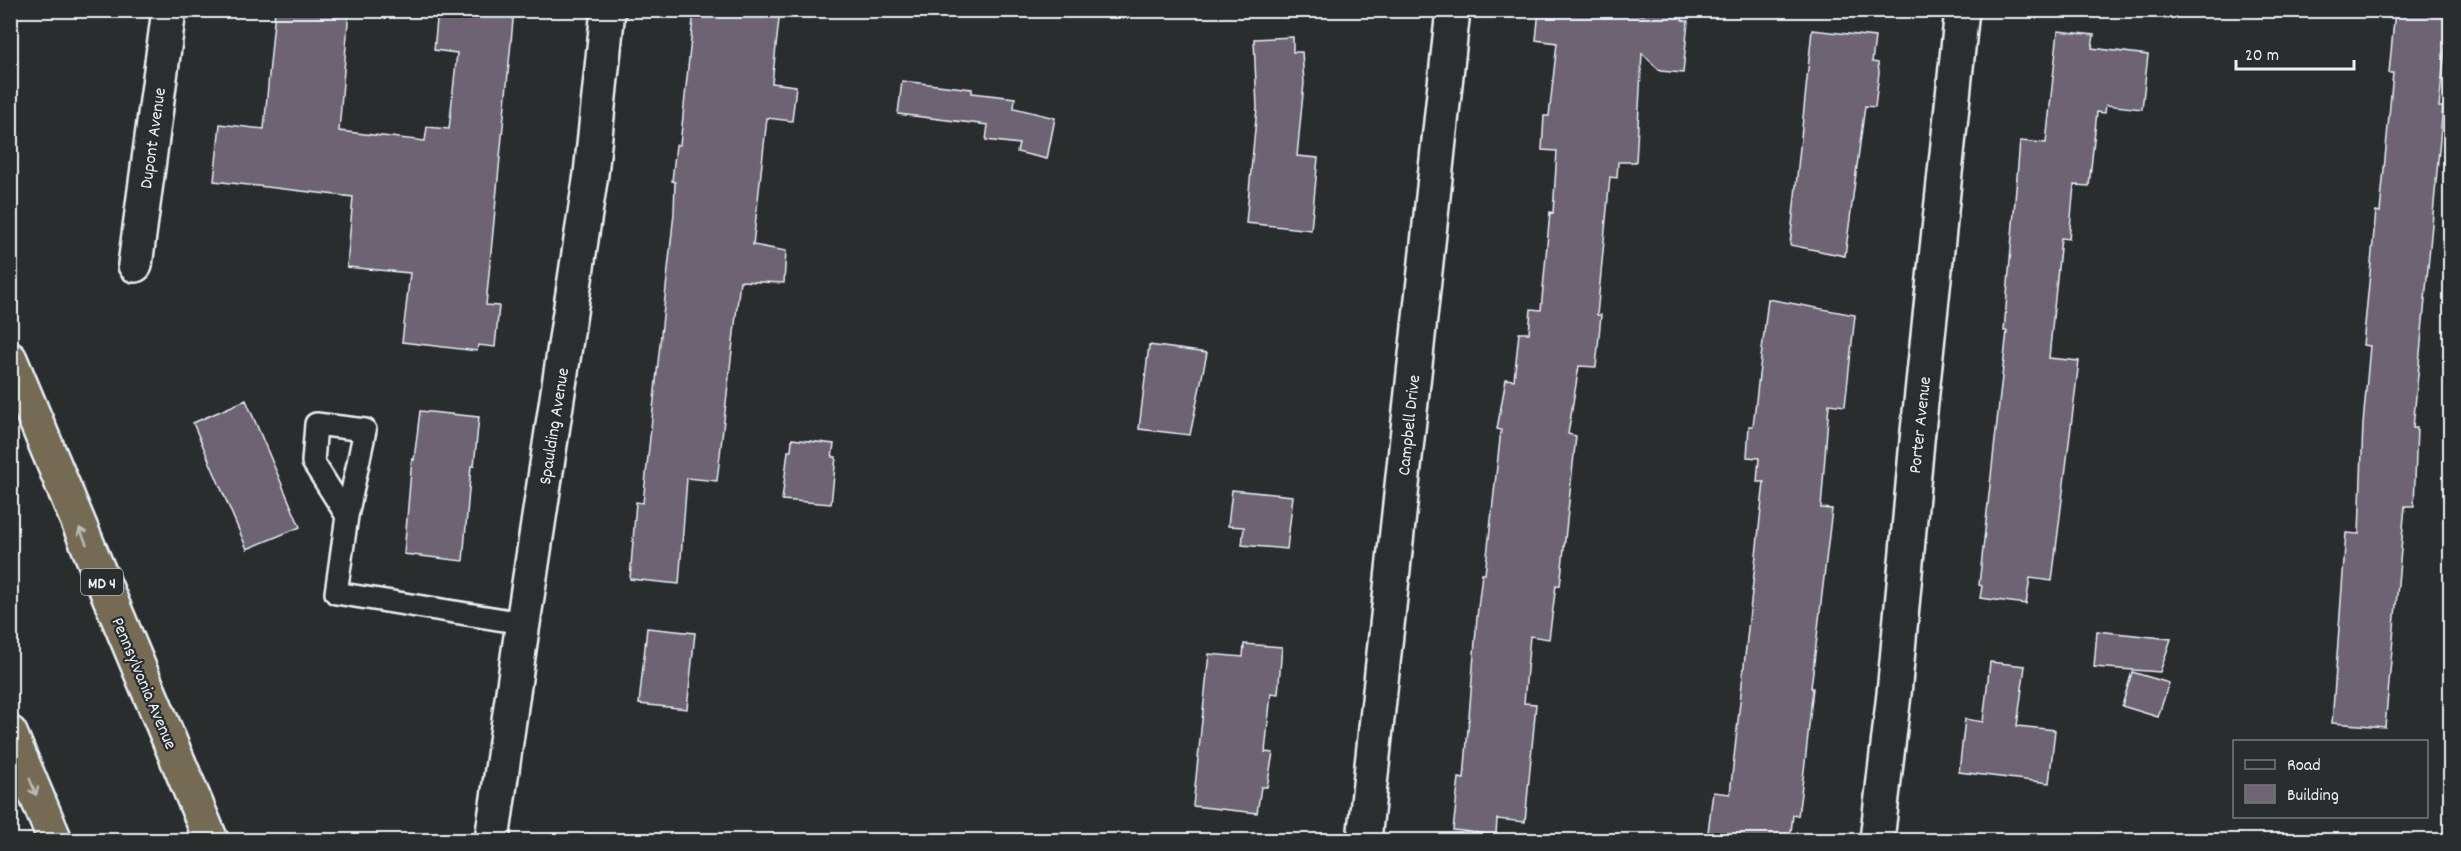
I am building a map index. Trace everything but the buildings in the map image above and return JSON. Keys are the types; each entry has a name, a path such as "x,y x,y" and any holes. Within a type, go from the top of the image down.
{"highway":[{"name":"Pennsylvania Avenue","path":"10,359 211,840"},
{"path":"10,733 55,840"}],"street":[{"name":"Dupont Avenue","path":"135,265 170,10"},
{"name":"Spaulding Avenue","path":"492,840 591,174 608,10"},
{"name":"Campbell Drive","path":"1364,840 1453,10"},
{"name":"Porter Avenue","path":"1877,840 1894,694 1917,441 1962,10"}],"lane":[{"path":"347,516 336,593 523,623"}]}
